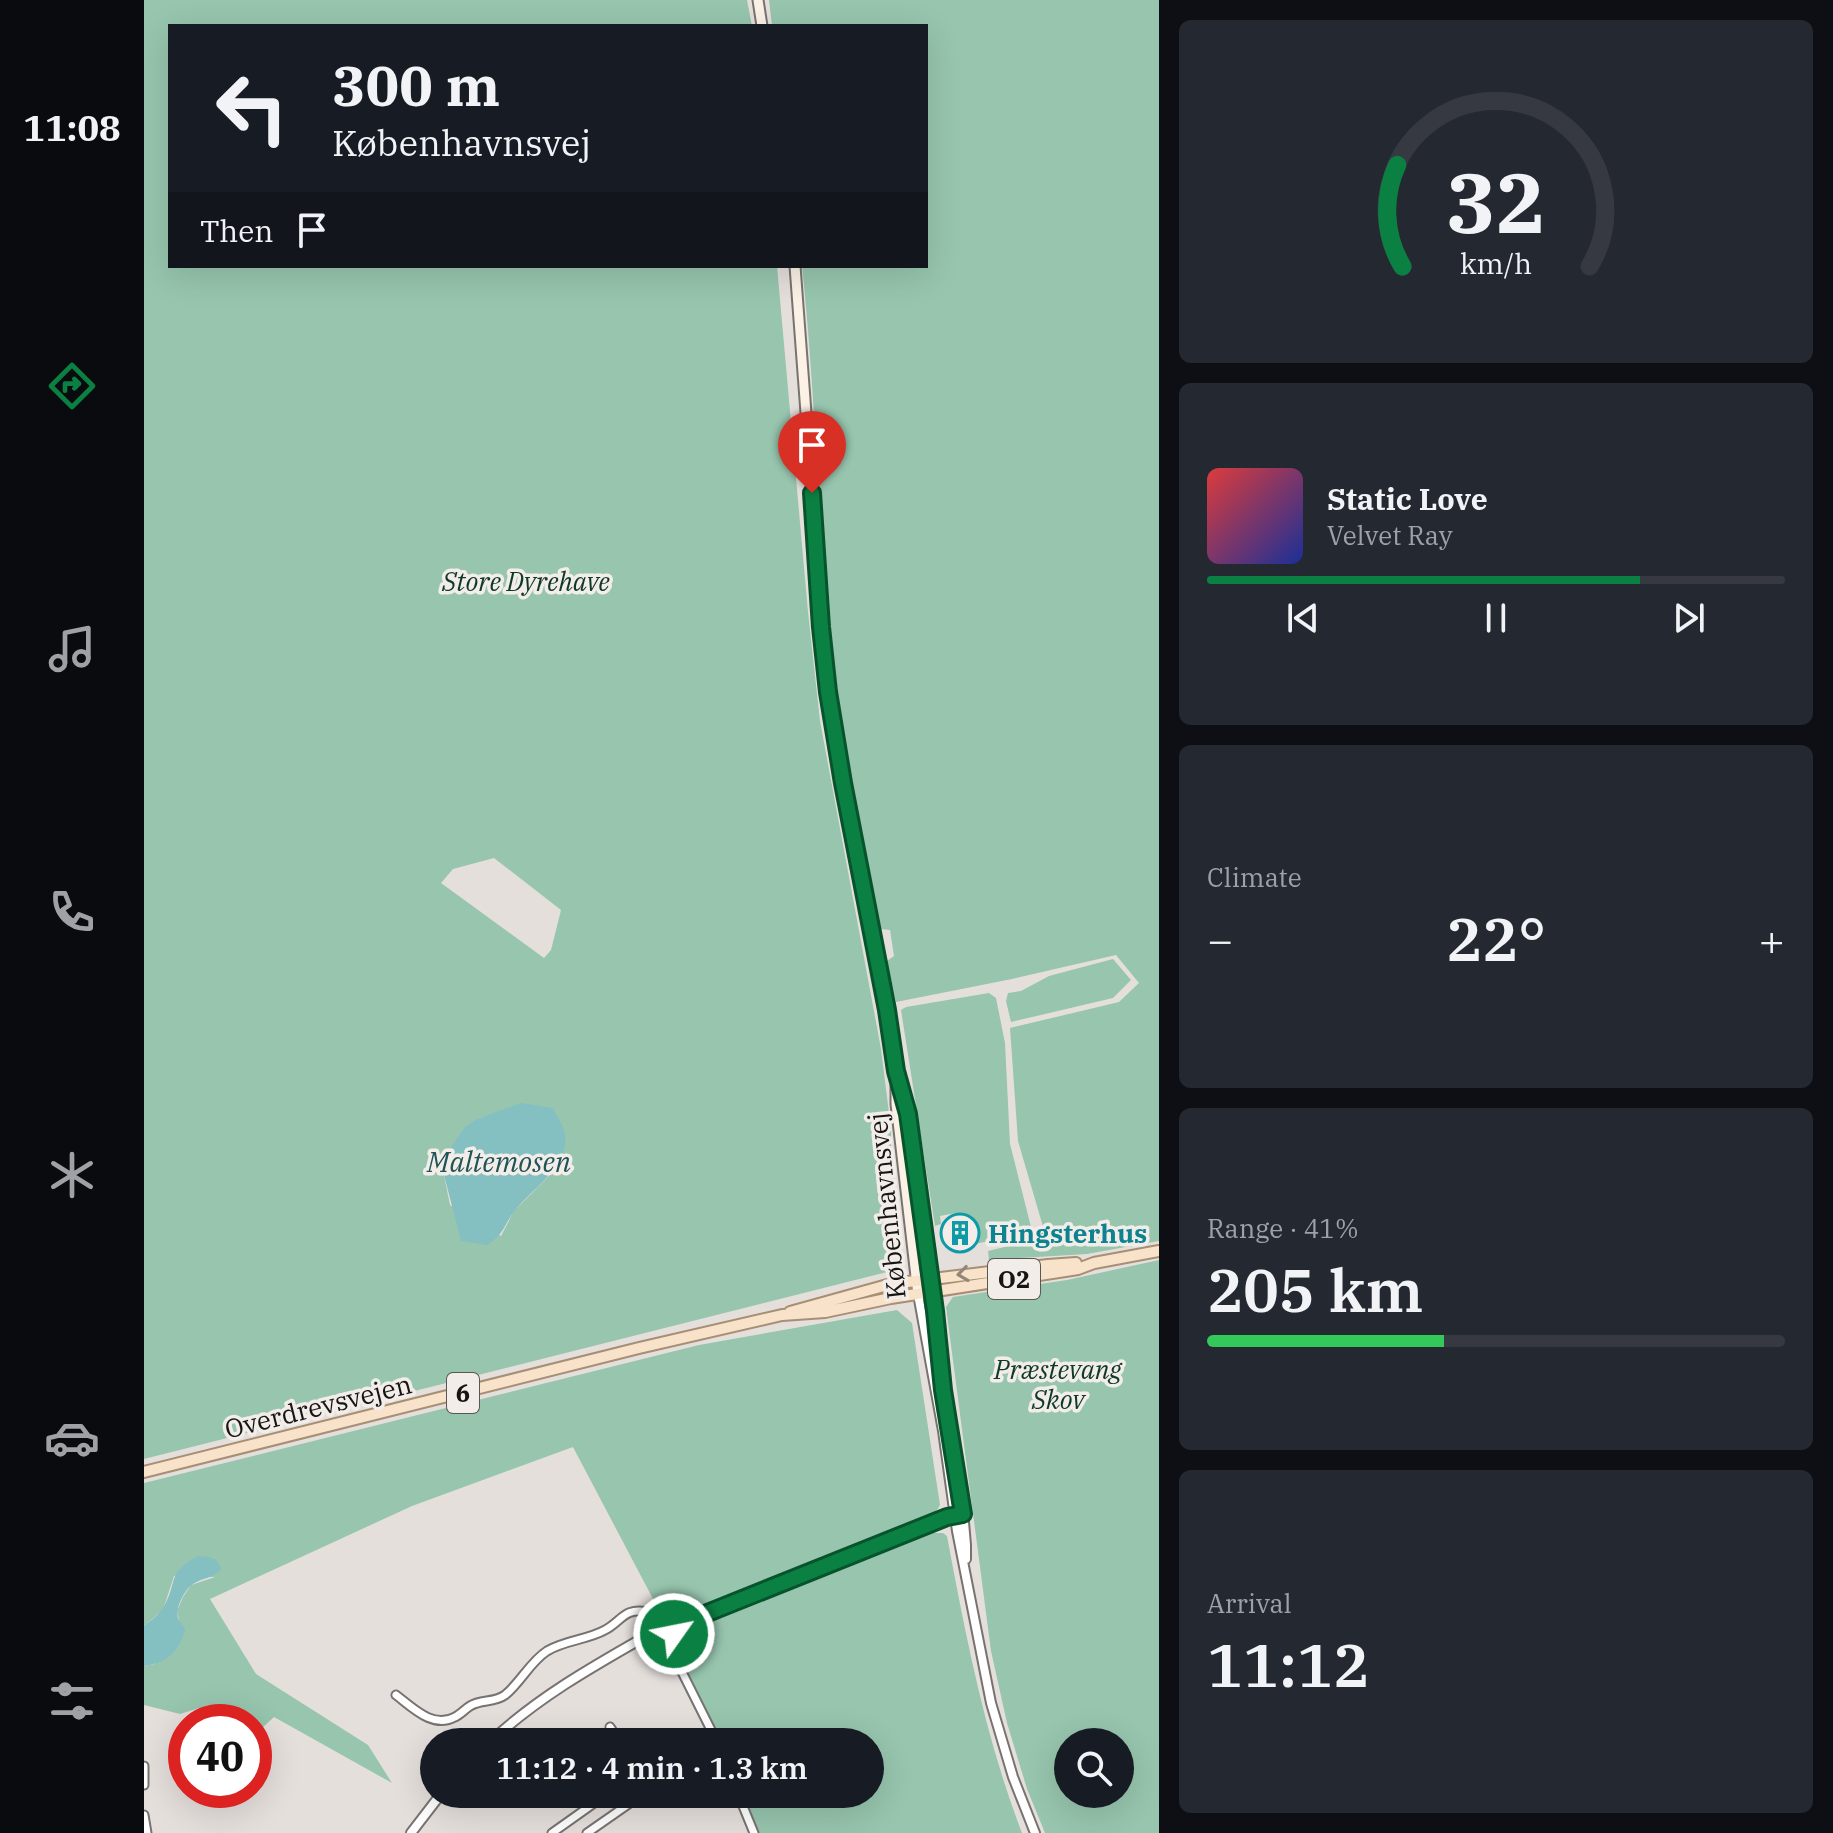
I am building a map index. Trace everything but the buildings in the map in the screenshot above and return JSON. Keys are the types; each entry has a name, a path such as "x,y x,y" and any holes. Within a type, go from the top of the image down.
{"main road":[{"path":"758,0 762,24"},
{"name":"Københavnsvej","path":"795,268 828,692 896,1071 908,1114 932,1292"},
{"name":"Københavnsvej","path":"896,1071 896,1104 918,1294"},
{"name":"Overdrevsvejen","path":"782,1315 862,1291 916,1280 1094,1263 1159,1251"},
{"name":"Overdrevsvejen","path":"144,1472 782,1315 825,1312 1078,1269 1094,1263"}],"street":[{"name":"Københavnsvej","path":"932,1292 974,1624 1000,1736 1035,1833"},
{"name":"Københavnsvej","path":"918,1294 959,1515"},
{"path":"673,1627 959,1515"},
{"path":"396,1695 425,1717 447,1721 473,1704 499,1699 547,1651 603,1632 631,1611 648,1612 711,1728"},
{"path":"660,1634 665,1622 673,1627"},
{"path":"506,1728 564,1684 623,1650 660,1634 673,1638 673,1627"},
{"path":"144,1766 144,1785"},
{"path":"411,1833 430,1808"},
{"path":"552,1833 587,1808"},
{"path":"587,1833 623,1808"},
{"path":"744,1808 754,1833"},
{"path":"144,1815 147,1833"}],"green space":[{"name":"Store Dyrehave","path":"144,0 747,0 752,24 168,24 168,268 777,268 820,721 881,1049 891,1129 901,1254 891,1271 144,1459","holes":["494,858 561,910 551,950 544,958 441,883 453,869","495,1113 553,1172 514,1211 501,1236 450,1205 444,1175 450,1149 477,1119"]},
{"path":"769,0 1159,0 1159,1241 1087,1254 989,1260 988,1251 1034,1240 1044,1230 1018,1141 1010,1028 1119,1002 1139,983 1116,955 896,1002 887,961 894,956 890,930 880,929 836,694 827,611 802,268 928,268 928,24 772,24"},
{"path":"1113,959 1131,980 1113,998 1011,1022 1006,1001 1008,993 1021,991 1049,976"},
{"path":"989,993 996,998 1005,1043 1010,1144 1031,1227 1029,1232 975,1244 974,1234 969,1234 966,1224 957,1222 955,1213 940,1216 941,1224 935,1226 901,1010"},
{"name":"Præstevang Skov","path":"1159,1260 1159,1833 1045,1833 1027,1789 1007,1723 991,1651 946,1307 953,1297 1067,1280"},
{"path":"897,1310 912,1323 940,1505 937,1510 926,1518 689,1617 674,1619 662,1616 573,1447 412,1506 210,1599 256,1674 368,1745 392,1783 274,1717 272,1719 272,1704 168,1704 168,1711 144,1705 144,1666 155,1664 179,1620 177,1611 191,1585 215,1577 174,1576 163,1610 144,1626 144,1483 699,1345"},
{"path":"931,1533 943,1533 947,1536 987,1723 1022,1833 759,1833 749,1808 884,1808 884,1728 715,1728 677,1651 681,1633"}],"water":[{"name":"Maltemosen","path":"521,1103 553,1108 564,1130 562,1155 549,1176 521,1203 493,1241 487,1245 461,1241 444,1175 450,1149 465,1127 477,1119"},
{"path":"199,1556 213,1558 221,1569 190,1586 184,1594 177,1614 185,1629 176,1650 166,1659 144,1666 144,1626 163,1608 177,1573"}],"place":[{"name":"Hingsterhus","path":"960,1233"}],"route":[{"path":"674,1634 674,1630 690,1624 695,1618 947,1517 963,1514 943,1390 908,1114 896,1071 828,692 812,493"}]}
